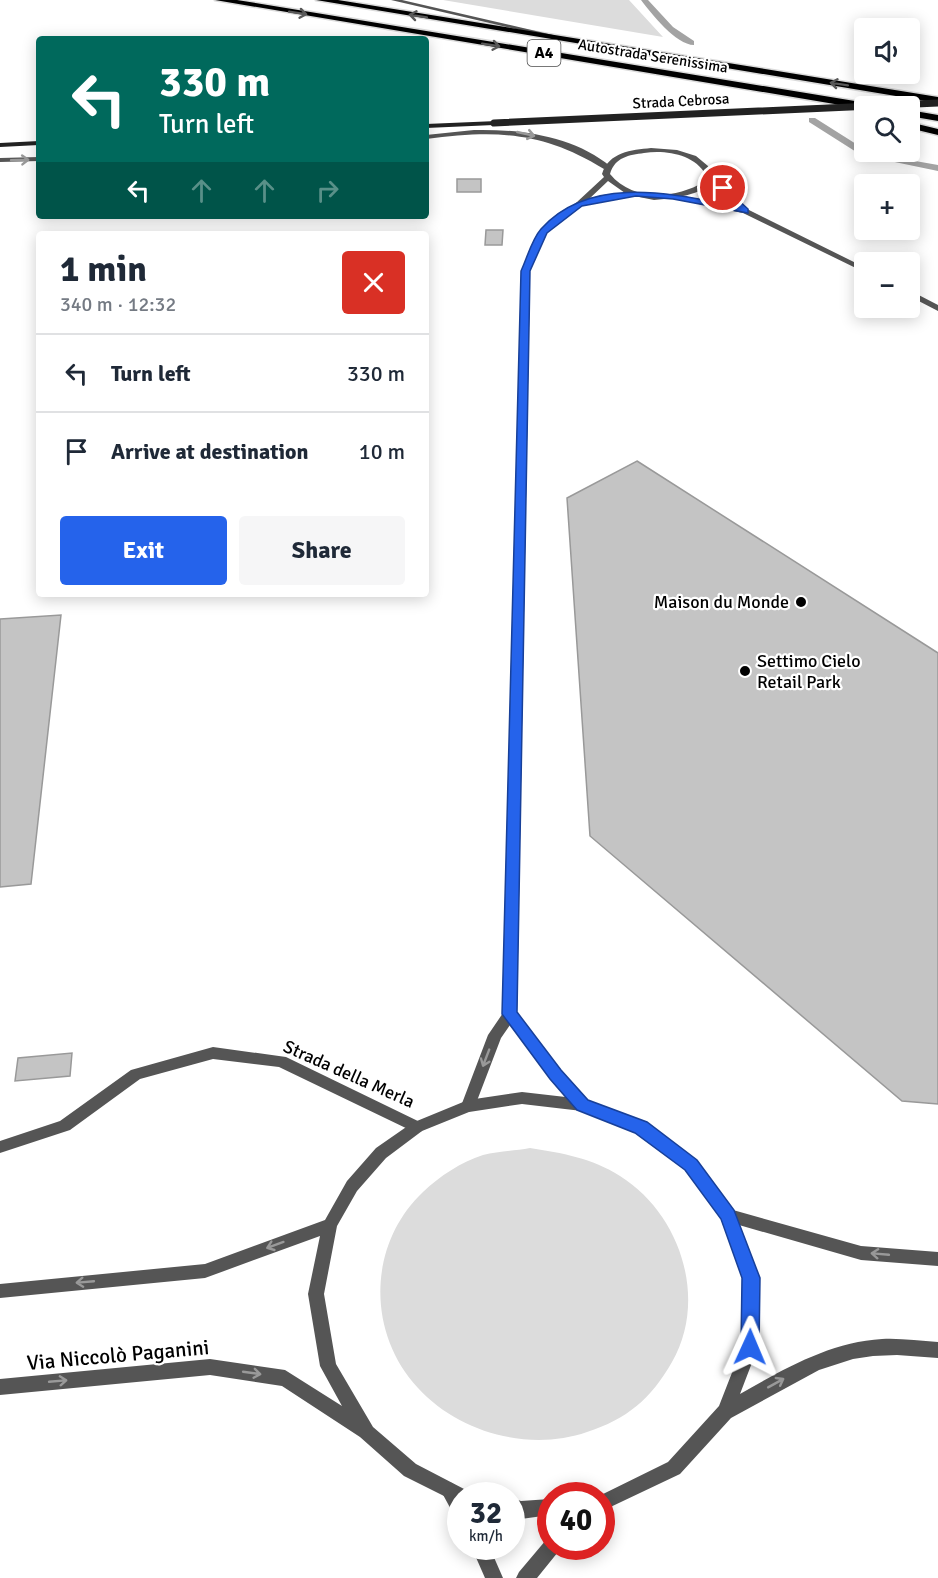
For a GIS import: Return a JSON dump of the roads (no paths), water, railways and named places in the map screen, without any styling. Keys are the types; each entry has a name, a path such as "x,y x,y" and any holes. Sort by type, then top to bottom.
{"highway":[{"name":"Autostrada Serenissima","path":"220,0 854,104"},
{"name":"Autostrada Serenissima","path":"321,0 938,101"},
{"path":"783,93 854,111"},
{"path":"920,115 938,118"},
{"path":"920,128 938,132"}],"main road":[{"name":"Strada Cebrosa","path":"429,126 938,101"},
{"path":"0,145 36,143"}],"street":[{"path":"394,0 584,43"},
{"path":"429,137 489,130 519,132 572,146 607,167"},
{"path":"607,167 621,156 635,152 669,151 698,160 707,168 710,176 745,211"},
{"path":"0,160 36,159"},
{"path":"607,167 608,177 617,186 636,194"},
{"path":"673,196 698,190 707,183 710,176"},
{"path":"468,1106 495,1035 510,1014 526,271 544,231 580,204 608,177"},
{"path":"580,204 636,194 673,196 745,211 854,265"},
{"path":"920,299 938,308"},
{"path":"510,1014 555,1074 583,1105"},
{"name":"Strada della Merla","path":"0,1147 65,1126 136,1074 213,1053 281,1061 417,1127"},
{"path":"447,1490 410,1470 367,1433 328,1366 316,1294 330,1225 352,1186 381,1153 417,1127 468,1106 522,1098 583,1105 641,1128 691,1165 728,1215 751,1278 750,1347 725,1412"},
{"path":"728,1215 861,1252 938,1259"},
{"path":"0,1291 205,1271 330,1225"},
{"path":"615,1497 674,1468 725,1412 798,1371 835,1355 875,1347 938,1350"},
{"name":"Via Niccolò Paganini","path":"0,1387 210,1367 285,1378 367,1433"},
{"path":"486,1560 494,1578"},
{"path":"525,1578 540,1560"}],"waterway":[{"path":"644,0 670,29 691,43"},
{"path":"812,120 864,153 938,168"}],"place":[{"name":"Maison du Monde","path":"801,602"},
{"name":"Settimo Cielo Retail Park","path":"745,671"}]}
